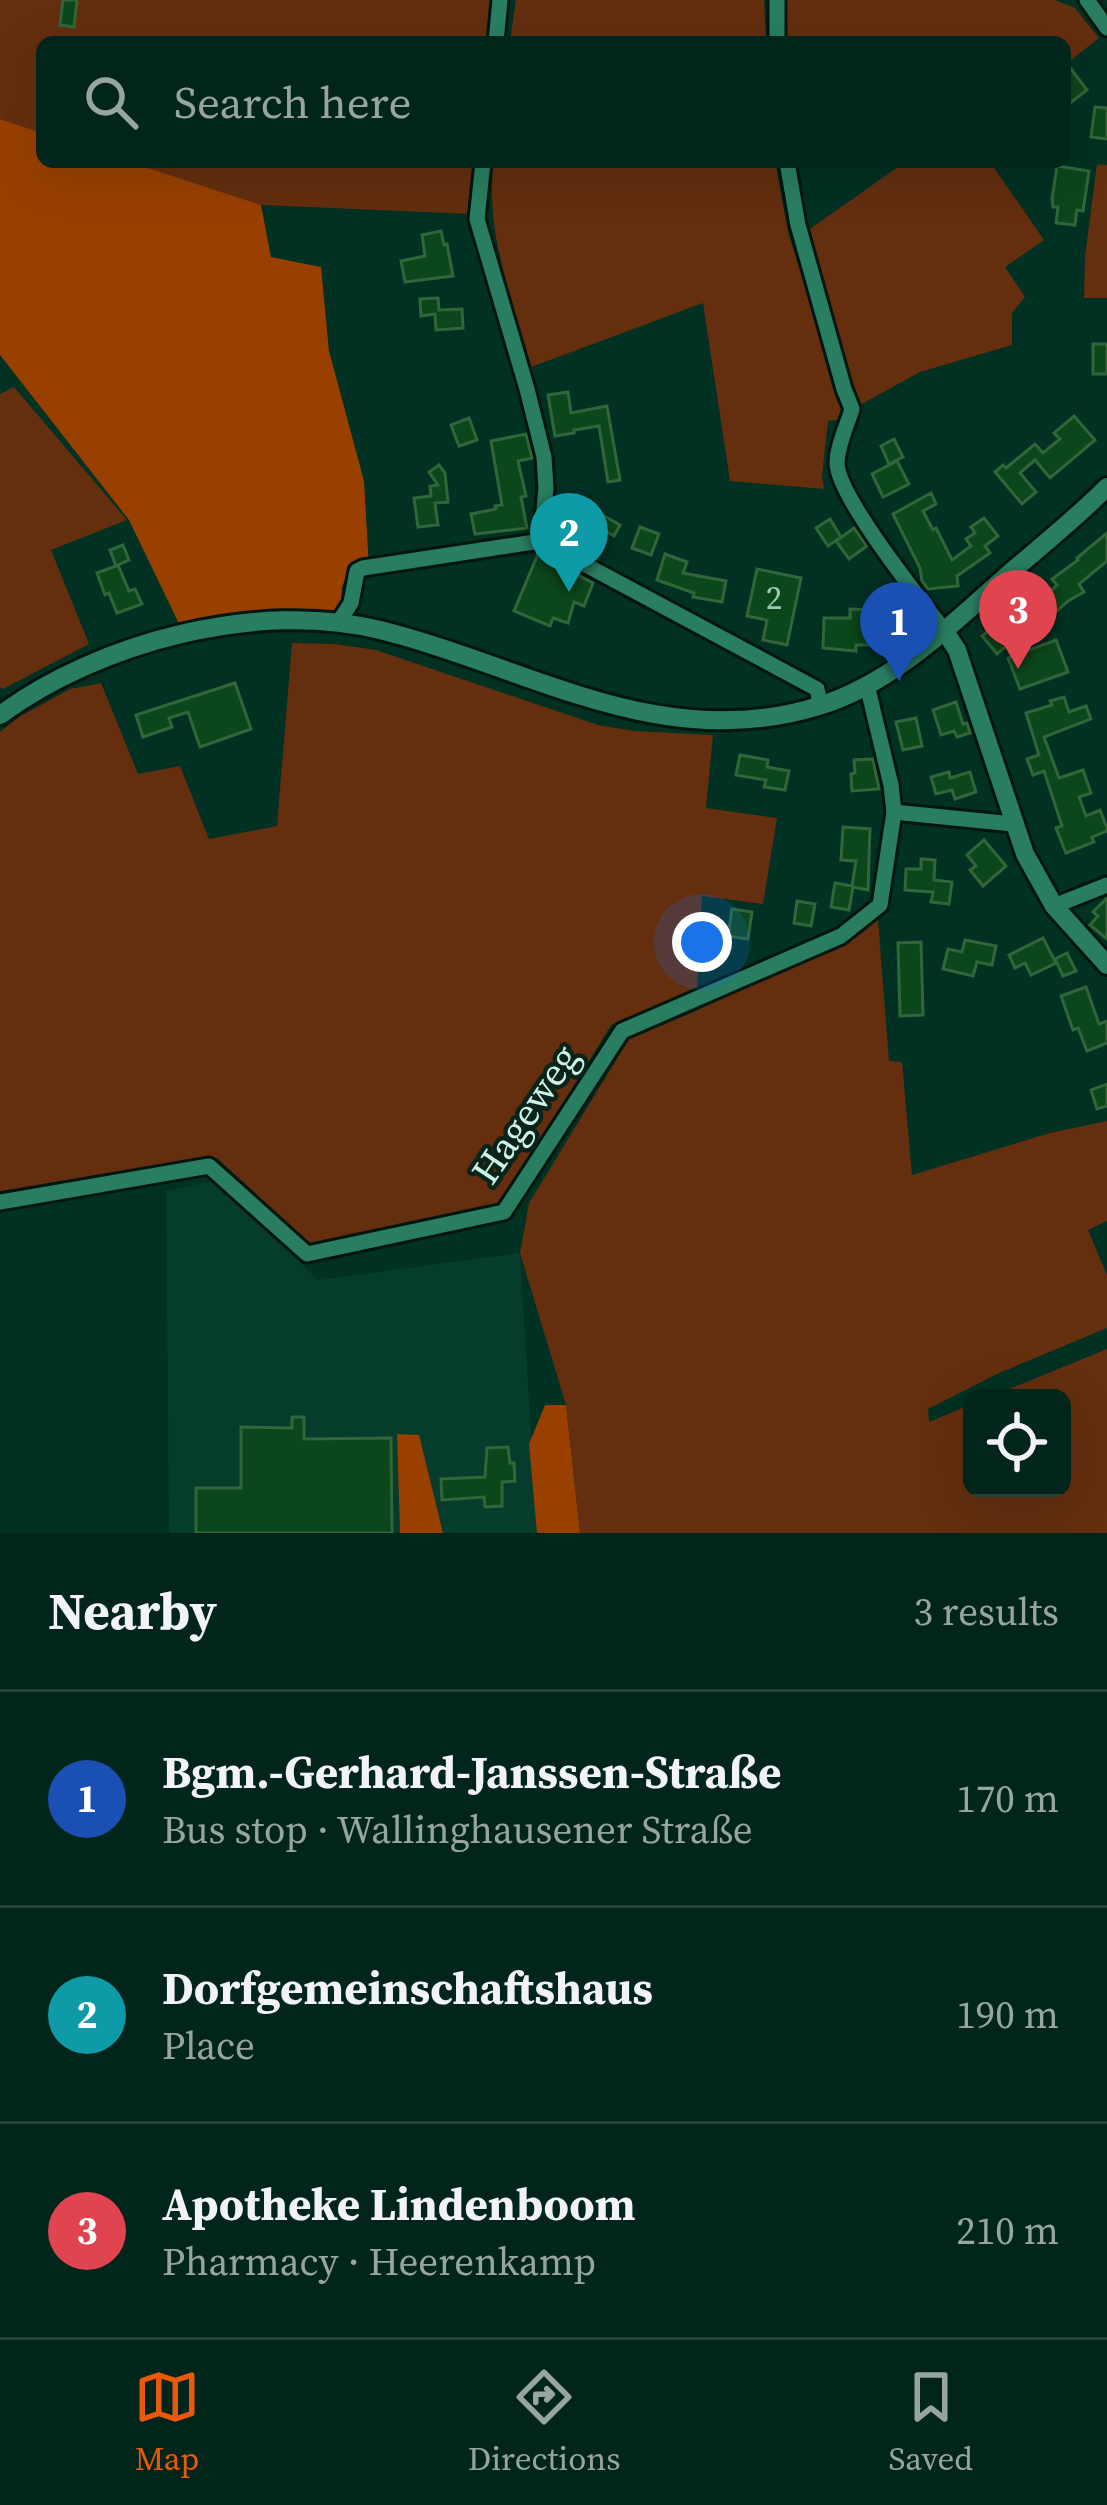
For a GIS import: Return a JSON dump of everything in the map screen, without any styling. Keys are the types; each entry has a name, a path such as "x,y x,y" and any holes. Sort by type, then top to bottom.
{"street":[{"path":"497,36 500,0"},
{"path":"777,0 778,36"},
{"path":"1087,0 1107,28"},
{"path":"482,168 477,219 544,457 541,541"},
{"path":"788,168 798,225 852,409 837,457 842,484 957,650 1025,854 1054,906 1107,965"},
{"path":"0,715 80,669 184,633 237,623 338,623 379,630 604,704 666,718 733,721 775,717 821,706 895,669 1107,487"},
{"path":"338,623 351,603 357,571 363,568 541,541 817,689 821,706"},
{"name":"Hageweg","path":"0,1202 209,1166 308,1254 504,1212 622,1031 841,936 880,905 894,812 867,685"},
{"path":"894,812 1013,824"},
{"path":"1054,906 1107,885"}],"shaded area":[{"path":"0,0 493,0 490,36 36,36 36,131 0,119"},
{"path":"516,0 764,0 766,36 511,36"},
{"path":"786,0 1055,0 1075,8 1099,38 1071,60 1071,36 785,36"},
{"path":"0,119 36,131 36,168 148,168 261,205 271,257 321,267 329,351 364,481 369,569 347,575 341,606 330,626 184,634 129,520 0,355"},
{"path":"1097,164 1107,165 1107,298 1084,298 1085,256"},
{"path":"148,168 476,168 471,214 261,205"},
{"path":"494,168 776,168 788,232 844,410 845,419 828,421 824,489 730,481 703,303 531,367 497,240"},
{"path":"896,168 994,168 1044,240 1005,267 1025,297 1012,313 1012,345 920,372 858,406 807,231"},
{"path":"14,387 127,520 51,550 89,644 3,689 0,394"},
{"path":"292,643 376,650 598,725 713,735 706,808 777,818 763,904 702,896 697,989 611,1025 503,1203 312,1245 217,1158 0,1193 0,732 70,689 101,683 138,774 180,766 209,839 277,826"},
{"path":"878,920 889,1061 902,1062 912,1175 1050,1133 1107,1121 1107,1221 1088,1230 1107,1275 1107,1328 963,1389 928,1409 929,1422 963,1408 963,1497 1071,1497 1071,1389 1009,1389 1107,1349 1107,1533 580,1533 566,1405 520,1253 529,1203 629,1039 696,1011"},
{"path":"216,1180 318,1280 520,1253 537,1533 443,1533 436,1508 397,1435 400,1533 169,1533 166,1191"},
{"path":"545,1405 566,1405 580,1533 537,1533 529,1444"},
{"path":"397,1434 419,1435 443,1533 400,1533"}],"building":[{"path":"63,0 77,0 74,27 60,25"},
{"path":"1071,69 1087,90 1071,102"},
{"path":"1095,107 1107,108 1107,139 1091,137"},
{"path":"1057,168 1089,171 1083,211 1077,210 1075,225 1056,223 1058,207 1053,207"},
{"path":"441,231 453,276 405,282 401,261 425,256 422,235"},
{"path":"438,298 439,310 462,309 463,328 436,330 435,314 421,316 420,299"},
{"path":"1093,344 1107,344 1107,374 1093,374"},
{"path":"568,392 571,413 607,406 620,480 608,482 599,426 555,436 548,395"},
{"path":"1074,416 1095,440 1050,478 1035,460 1020,473 1036,492 1022,504 995,472 1035,444 1043,453 1060,439 1054,433"},
{"path":"469,418 477,440 459,446 451,425"},
{"path":"526,434 532,458 518,461 527,528 475,534 471,514 502,505 491,441"},
{"path":"894,439 903,457 889,464 881,446"},
{"path":"897,461 909,484 883,497 872,474"},
{"path":"439,465 445,473 448,502 435,503 438,525 418,527 414,498 431,496 430,486 438,485 429,472"},
{"path":"931,493 936,504 923,511 952,560 971,546 966,539 975,533 971,527 984,518 998,536 985,546 990,553 957,576 958,586 928,589 893,514"},
{"path":"580,502 620,525 614,536 607,532 603,540 569,523"},
{"path":"830,519 841,537 828,546 816,528"},
{"path":"640,527 659,534 651,555 632,548"},
{"path":"854,528 867,546 849,559 836,541"},
{"path":"1107,533 1107,561 1079,584 1084,592 1039,627 1035,622 997,654 982,636 1032,589 1041,600 1057,585 1052,579"},
{"path":"123,545 129,560 118,565 129,591 135,589 142,604 117,613 97,573 116,566 110,550"},
{"path":"538,554 593,583 584,606 574,602 568,623 553,618 550,626 514,611"},
{"path":"665,554 687,562 683,573 726,581 722,602 693,597 694,593 657,580"},
{"path":"757,569 801,578 787,645 763,640 767,620 747,616"},
{"path":"896,590 907,606 894,616 882,600"},
{"path":"850,609 869,610 869,622 876,622 876,645 856,645 856,651 823,648 824,618 850,618"},
{"path":"1056,640 1068,672 1020,689 1008,658"},
{"path":"235,683 251,729 200,747 188,712 169,718 172,727 143,737 136,715"},
{"path":"1064,697 1069,712 1086,706 1091,719 1044,737 1059,778 1083,770 1091,793 1079,797 1086,816 1100,810 1107,828 1092,837 1094,842 1066,853 1044,771 1033,775 1027,759 1039,755 1026,713"},
{"path":"956,702 970,733 941,735 933,710"},
{"path":"916,718 922,746 903,750 896,722"},
{"path":"740,755 768,760 767,767 789,771 785,790 764,787 766,780 736,775"},
{"path":"873,759 879,789 852,791 854,760"},
{"path":"949,772 950,778 970,772 976,792 955,799 952,790 936,794 931,777"},
{"path":"843,827 870,829 868,890 853,887 849,910 831,907 835,883 852,886 856,861 841,860"},
{"path":"984,840 1006,866 983,886 970,870 976,866 967,855"},
{"path":"921,859 935,860 934,880 952,882 949,904 931,902 933,892 905,890 906,869 921,869"},
{"path":"1107,898 1107,939 1090,925 1098,916 1093,912"},
{"path":"797,901 815,904 811,926 794,923"},
{"path":"732,909 752,912 748,939 728,936"},
{"path":"1043,938 1056,963 1031,975 1025,963 1015,968 1009,955"},
{"path":"965,940 996,946 992,965 977,962 973,976 943,969 948,949 962,952"},
{"path":"921,942 923,1015 900,1016 898,943"},
{"path":"1067,953 1076,971 1063,976 1055,959"},
{"path":"1086,987 1099,1024 1107,1021 1107,1043 1087,1051 1078,1028 1073,1030 1061,996"},
{"path":"1107,1084 1107,1106 1097,1109 1091,1090"},
{"path":"292,1417 304,1417 304,1439 391,1438 392,1533 196,1533 196,1488 241,1488 241,1427 292,1428"},
{"path":"508,1447 515,1481 502,1482 502,1506 485,1507 484,1497 442,1500 441,1479 485,1477 487,1448"}],"place":[{"name":"Dorfgemeinschaftshaus","path":"569,592"},
{"name":"Apotheke Lindenboom","path":"1018,669"},
{"name":"Bgm.-Gerhard-Janssen-Straße","path":"899,681"}]}
